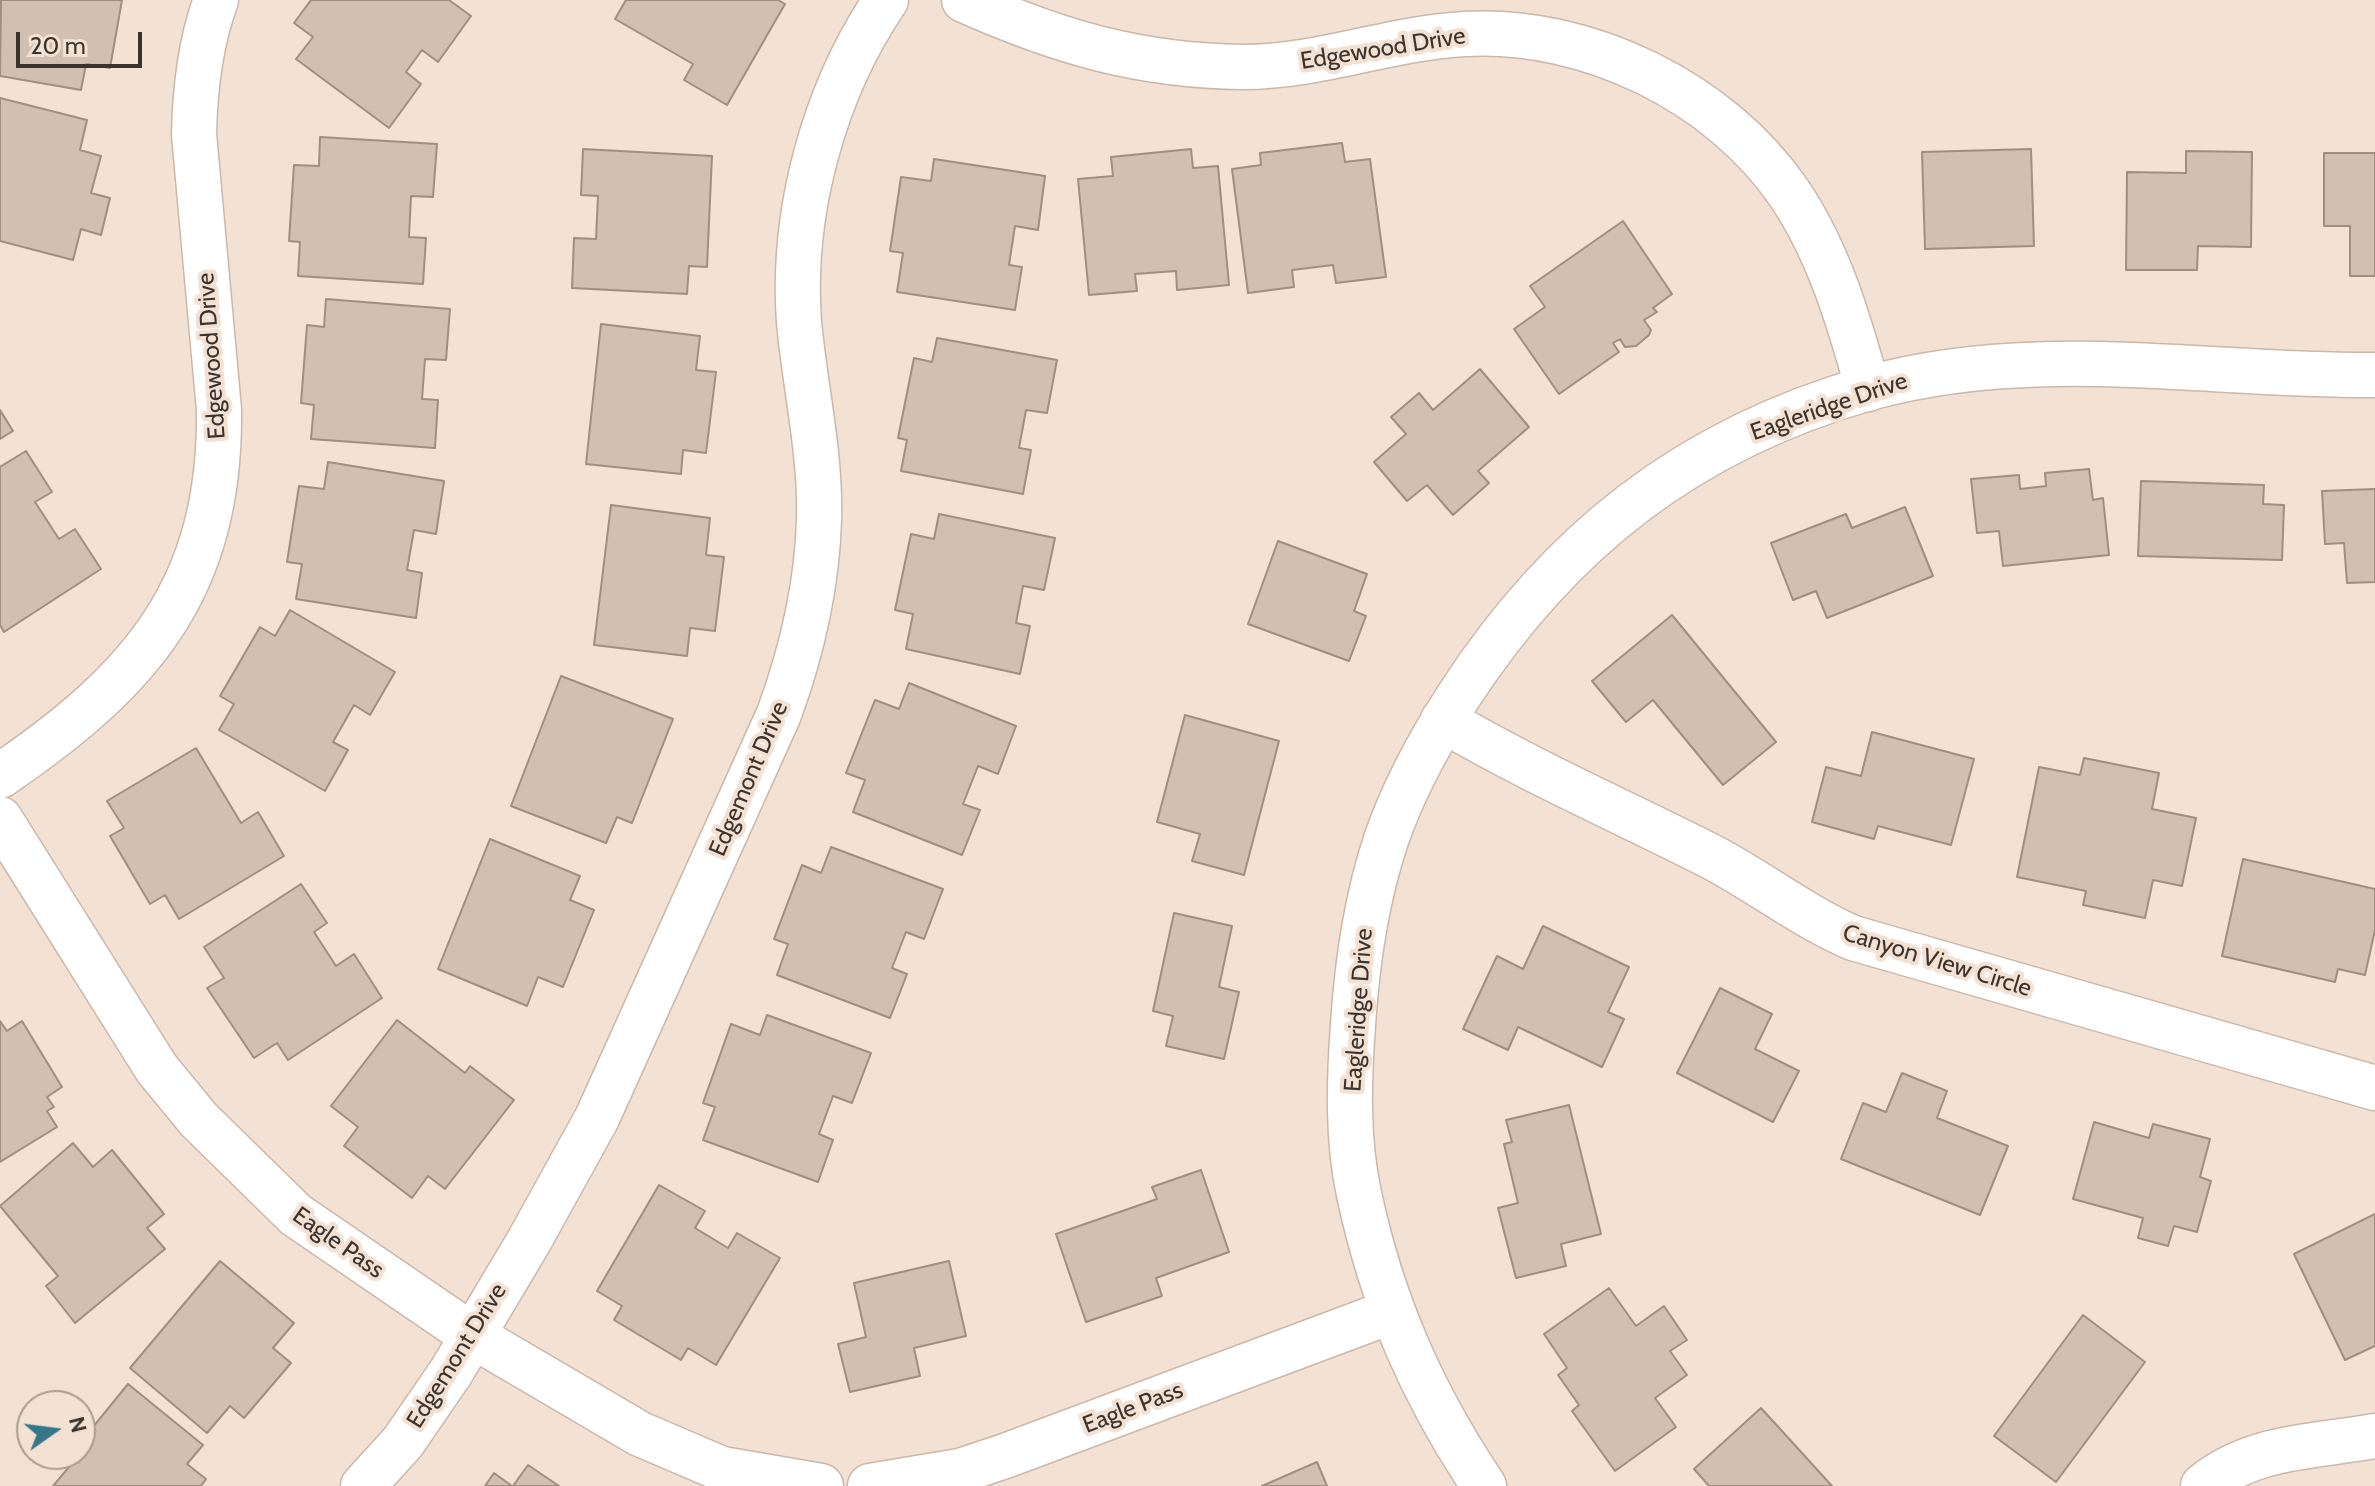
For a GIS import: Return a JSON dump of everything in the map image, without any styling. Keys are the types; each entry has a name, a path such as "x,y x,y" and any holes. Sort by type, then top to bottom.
{"street":[{"name":"Edgewood Drive","path":"0,776 83,716 129,670 155,640 182,594 201,545 219,450 194,134 195,93 202,49 216,0"},
{"name":"Edgemont Drive","path":"363,1486 403,1442 473,1336 597,1118 748,784 794,673 808,621 819,519 818,472 799,317 806,203 818,149 846,67 886,0"},
{"name":"Edgewood Drive","path":"964,0 1037,32 1074,43 1145,59 1198,66 1297,63 1468,17 1515,36 1596,52 1641,70 1720,121 1789,193 1816,240 1838,291 1868,389"},
{"name":"Eagleridge Drive","path":"1484,1486 1450,1436 1390,1312 1358,1190 1349,1074 1364,922 1387,839 1443,720 1485,656 1555,569 1635,501 1698,458 1770,423 1868,389 1991,364 2052,361 2290,375 2375,375"},
{"name":"Canyon View Circle","path":"1443,720 1552,781 1742,873 1792,908 1853,938 2375,1088"},
{"name":"Eagle Pass","path":"0,819 157,1069 199,1120 296,1215 473,1336 679,1453 722,1469 821,1486"},
{"name":"Eagle Pass","path":"870,1486 960,1471 1005,1456 1390,1312"},
{"path":"2203,1486 2250,1459 2279,1449 2375,1436"}],"building":[{"path":"1,0 122,0 110,68 86,64 81,90 0,76"},
{"path":"311,0 449,0 471,16 438,62 422,50 406,72 421,84 389,128 296,59 313,37 294,23"},
{"path":"626,0 778,0 785,4 727,105 684,80 693,64 615,19"},
{"path":"0,98 87,120 80,150 101,156 91,193 110,198 101,235 81,229 73,260 0,241"},
{"path":"320,137 437,144 433,197 411,196 409,237 426,238 423,284 298,276 300,242 289,241 294,165 319,166"},
{"path":"1342,143 1345,162 1370,159 1386,277 1336,283 1333,265 1292,270 1294,287 1248,293 1232,169 1261,165 1260,153"},
{"path":"583,149 712,156 707,267 689,266 687,294 572,288 574,238 596,239 598,196 581,195"},
{"path":"1191,149 1193,168 1218,166 1229,285 1177,290 1176,271 1135,274 1137,291 1089,295 1078,179 1113,176 1111,157"},
{"path":"2031,149 2034,246 1925,249 1922,152"},
{"path":"2186,151 2252,152 2251,247 2198,246 2197,270 2126,270 2127,172 2186,173"},
{"path":"2324,153 2375,153 2375,276 2350,276 2350,226 2324,226"},
{"path":"934,159 1045,176 1038,230 1015,226 1009,265 1022,267 1015,310 897,292 903,253 890,251 901,177 931,181"},
{"path":"1623,221 1672,294 1653,308 1657,312 1644,320 1651,330 1649,335 1636,346 1625,347 1620,339 1613,343 1619,352 1559,394 1514,329 1545,307 1530,286"},
{"path":"326,299 450,309 446,360 425,359 422,399 438,400 435,448 311,439 314,405 301,403 307,325 324,327"},
{"path":"601,324 700,336 696,370 716,372 706,453 683,450 681,474 586,464"},
{"path":"937,338 1057,360 1047,413 1026,410 1019,448 1031,450 1023,494 901,471 907,440 898,438 914,358 932,362"},
{"path":"1480,369 1529,427 1478,471 1489,483 1453,515 1427,485 1407,501 1374,462 1406,434 1391,417 1419,393 1433,410"},
{"path":"0,410 13,431 0,439"},
{"path":"26,451 52,492 35,502 59,539 75,529 101,569 4,632 0,625 0,467"},
{"path":"328,462 444,481 436,534 414,530 407,570 422,573 416,618 296,599 302,564 287,562 299,486 324,489"},
{"path":"2089,469 2093,500 2103,498 2109,555 2003,566 1999,531 1977,533 1971,479 2019,475 2020,489 2046,486 2045,473"},
{"path":"2141,481 2264,485 2263,504 2284,505 2282,560 2138,556"},
{"path":"2375,489 2375,582 2347,583 2344,543 2325,544 2322,491"},
{"path":"611,505 710,518 706,555 724,557 715,631 690,628 687,656 594,645"},
{"path":"1905,507 1933,576 1827,618 1816,591 1793,600 1771,543 1846,514 1852,528"},
{"path":"939,514 1055,538 1044,590 1023,586 1016,623 1030,626 1020,674 906,649 913,614 895,610 911,534 934,539"},
{"path":"1278,541 1367,574 1354,611 1366,616 1349,661 1248,624"},
{"path":"290,610 395,672 370,715 354,705 333,742 348,750 325,791 219,730 234,704 220,696 260,627 275,636"},
{"path":"1672,615 1776,742 1723,785 1653,700 1626,722 1592,681"},
{"path":"561,676 673,719 632,823 617,817 606,843 511,806"},
{"path":"909,683 1016,726 998,774 978,766 963,804 980,810 962,855 853,812 865,780 846,773 875,700 899,709"},
{"path":"1185,715 1279,741 1244,875 1192,861 1200,834 1157,822"},
{"path":"1872,732 1974,759 1951,845 1878,826 1874,839 1812,822 1826,767 1861,776"},
{"path":"196,748 241,823 258,812 284,856 179,919 165,895 150,904 110,836 124,828 107,801"},
{"path":"2084,758 2159,773 2152,809 2196,818 2182,886 2153,880 2145,918 2083,905 2086,891 2017,877 2039,767 2080,775"},
{"path":"490,839 580,876 570,900 594,910 563,987 538,977 527,1006 438,969"},
{"path":"831,847 943,889 924,939 906,932 892,968 907,974 890,1018 777,975 788,944 774,939 802,865 821,873"},
{"path":"2243,859 2375,889 2375,930 2365,975 2338,969 2335,982 2222,956"},
{"path":"301,884 327,923 314,932 336,966 354,954 382,998 288,1060 277,1043 254,1058 207,988 224,978 204,947"},
{"path":"1174,913 1232,926 1219,987 1239,992 1224,1059 1166,1046 1173,1016 1153,1011"},
{"path":"1543,926 1629,967 1608,1012 1624,1019 1602,1067 1518,1027 1508,1050 1463,1029 1497,956 1523,969"},
{"path":"1720,988 1772,1014 1755,1049 1799,1071 1773,1122 1677,1073"},
{"path":"767,1015 871,1053 852,1103 833,1096 819,1134 833,1140 818,1182 703,1140 715,1107 703,1103 731,1024 760,1035"},
{"path":"397,1020 465,1073 470,1066 514,1100 445,1189 428,1176 412,1198 344,1146 358,1127 331,1106"},
{"path":"0,1021 7,1031 22,1021 62,1087 47,1097 54,1107 47,1111 57,1127 0,1162"},
{"path":"1902,1073 1947,1091 1937,1118 2008,1146 1980,1215 1841,1159 1863,1103 1886,1112"},
{"path":"1569,1105 1601,1234 1561,1244 1566,1266 1516,1278 1498,1208 1518,1203 1504,1144 1512,1142 1506,1120"},
{"path":"2094,1122 2149,1138 2153,1124 2210,1139 2200,1177 2211,1181 2197,1232 2174,1226 2168,1246 2138,1238 2143,1218 2073,1199"},
{"path":"73,1143 93,1167 112,1150 164,1214 147,1228 165,1249 75,1323 46,1286 58,1276 0,1206"},
{"path":"1201,1170 1229,1252 1156,1278 1162,1296 1086,1322 1056,1234 1157,1199 1152,1187"},
{"path":"659,1185 705,1211 695,1228 728,1248 737,1233 780,1258 716,1365 688,1348 681,1360 614,1320 622,1306 597,1291"},
{"path":"2375,1214 2375,1346 2345,1360 2294,1254"},
{"path":"220,1261 294,1323 273,1348 291,1363 244,1418 230,1406 207,1433 130,1368"},
{"path":"949,1261 966,1336 914,1348 920,1376 850,1392 838,1344 866,1337 854,1283"},
{"path":"1609,1288 1636,1326 1664,1306 1687,1340 1670,1351 1687,1375 1655,1398 1676,1427 1615,1471 1572,1411 1579,1405 1558,1375 1567,1368 1544,1334"},
{"path":"2083,1315 2145,1362 2056,1482 1994,1436"},
{"path":"128,1384 203,1445 187,1464 206,1479 201,1486 53,1486 66,1470 96,1470 96,1423"},
{"path":"1761,1408 1832,1486 1709,1486 1694,1469"},
{"path":"1317,1462 1327,1486 1262,1486"},
{"path":"528,1465 559,1486 513,1486"},
{"path":"494,1473 512,1486 485,1486"}]}
